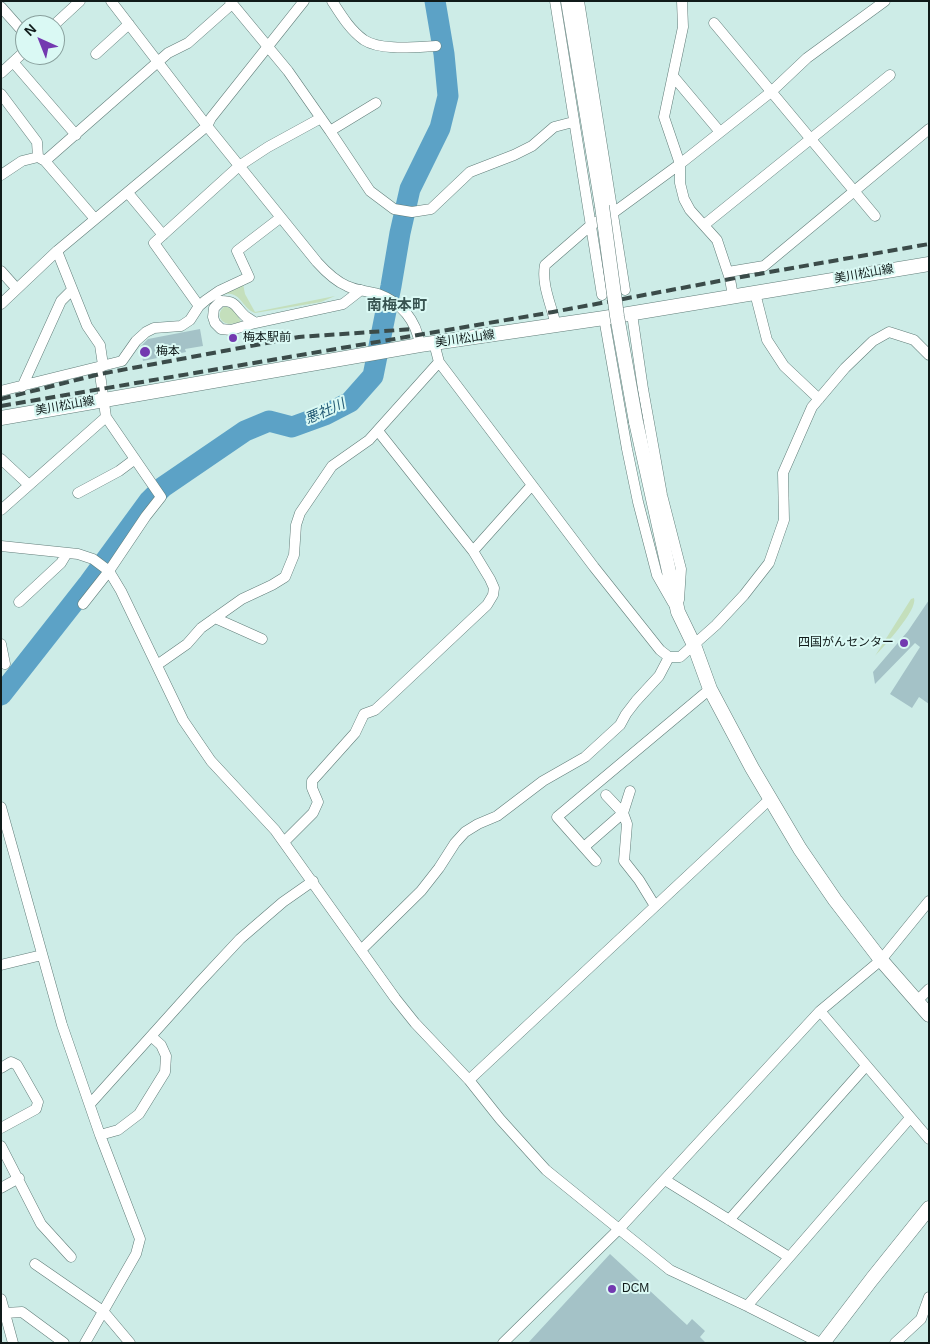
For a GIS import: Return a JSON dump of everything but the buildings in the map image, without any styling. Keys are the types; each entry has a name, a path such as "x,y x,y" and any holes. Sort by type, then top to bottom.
{"street":[{"path":"65,15 80,1"},
{"path":"112,1 157,63 280,218 331,276 349,287 377,294 398,305 413,321 420,345"},
{"path":"1,304 57,251 207,126 211,118 304,1"},
{"path":"332,1 349,26 364,40 377,46 436,46"},
{"path":"556,1 573,122 602,295"},
{"path":"568,1 625,290"},
{"path":"579,1 608,209 617,316 636,422 678,612"},
{"path":"682,1 683,27 664,117 680,164 680,183 684,199 690,210 717,240 728,272 733,296"},
{"path":"556,326 544,283 545,265 608,209 680,164 771,92 807,58 885,1"},
{"path":"1,175 22,161 42,159 76,135 168,53 188,43 231,3 288,71 370,191 394,209 412,212 431,209 470,172 514,155 532,146 554,127 573,122"},
{"path":"1,7 15,23"},
{"path":"714,23 875,216"},
{"path":"96,54 129,24"},
{"path":"1,73 13,62 76,135"},
{"path":"704,225 890,75"},
{"path":"673,76 720,132"},
{"path":"1,94 37,142 42,159 95,219"},
{"path":"330,131 376,103"},
{"path":"199,306 154,243 239,166 268,147 321,118"},
{"path":"728,272 764,266 929,129"},
{"path":"128,193 163,235"},
{"path":"1,392 122,361 136,341 146,332 154,328 181,326 190,320 199,306 219,291 249,277 238,251 280,218"},
{"path":"57,251 87,326 100,345 106,417 161,497 82,604"},
{"path":"597,263 607,270 616,267 620,259"},
{"name":"美川松山線","path":"1,418 420,345 632,314 929,264"},
{"path":"1,271 17,289"},
{"path":"22,387 61,301 72,290"},
{"path":"256,322 343,304 362,290"},
{"path":"755,293 767,340 784,366 819,399"},
{"path":"632,314 662,495 681,569 678,612"},
{"path":"604,318 627,450 657,575 694,645 710,689 752,768 800,848 835,900 881,960 929,1015"},
{"path":"434,343 439,362 594,567 660,650 669,657 680,657 694,645 744,595 769,563 784,520 783,473 812,407 844,368 874,341 889,332 914,340 929,355"},
{"path":"157,665 187,644 201,628 242,599 272,586 285,577 294,555 296,525 300,513 332,466 369,440 439,362"},
{"path":"1,510 106,417"},
{"path":"284,842 313,813 318,802 312,788 312,781 355,733 364,714 375,710 387,699 487,605 493,595 494,588 490,579 473,551 378,430"},
{"path":"1,459 29,485"},
{"path":"78,493 119,471 135,459"},
{"path":"473,551 532,485"},
{"path":"1,546 67,553 93,559 108,569 121,591 183,720 212,761 275,830 410,1017 469,1080 500,1119 546,1170 670,1270 822,1343 929,1208"},
{"path":"19,602 61,563 67,553"},
{"path":"215,618 262,639"},
{"path":"1,644 5,664"},
{"path":"361,950 421,891 455,843 466,832 478,824 497,816 543,780 585,757 620,725 636,701 659,676 669,657"},
{"path":"596,861 557,817 710,689"},
{"path":"584,847 623,813 630,791"},
{"path":"606,795 623,813 627,824 624,861 639,880 655,906"},
{"path":"469,1080 770,799"},
{"path":"1,807 62,1025 100,1135 140,1239 136,1254 85,1343"},
{"path":"90,1104 240,939 284,902 313,881"},
{"path":"504,1343 619,1229 820,1011 881,960 929,901"},
{"path":"1,965 42,955"},
{"path":"917,1001 929,989"},
{"path":"820,1011 929,1140"},
{"path":"100,1135 118,1130 139,1114 165,1072 166,1056 160,1045 152,1037"},
{"path":"1,1068 11,1062 17,1065 38,1102 36,1109 1,1128"},
{"path":"729,1220 866,1066"},
{"path":"747,1306 910,1118"},
{"path":"1,1146 41,1224 71,1257"},
{"path":"1,1188 19,1178"},
{"path":"665,1180 788,1257"},
{"path":"35,1264 103,1311 130,1343"},
{"path":"895,1343 921,1319 929,1297"},
{"path":"1,1299 13,1343"},
{"path":"6,1314 22,1312 64,1343"}],"green space":[{"path":"243,284 245,294 255,312 335,296 321,302 255,313 232,294 219,295"},
{"path":"225,306 236,311 241,322 229,324 221,319 220,314"},
{"path":"914,598 914,604 906,619 875,656 911,599"}],"waterway":[{"name":"悪社川","path":"1,695 89,583 149,501 163,487 245,431 269,421 292,427 325,415 350,402 373,376 410,189 440,128 448,96 444,54 435,1"}],"railway":[{"path":"1,406 553,312 929,244"},
{"path":"1,399 100,374 299,337 414,329"}],"place":[{"name":"梅本駅前","path":"233,338"},
{"name":"梅本","path":"145,352"},
{"name":"四国がんセンター","path":"904,643"},
{"name":"DCM","path":"612,1289"}],"district":[{"name":"南梅本町","path":"397,306"}]}
